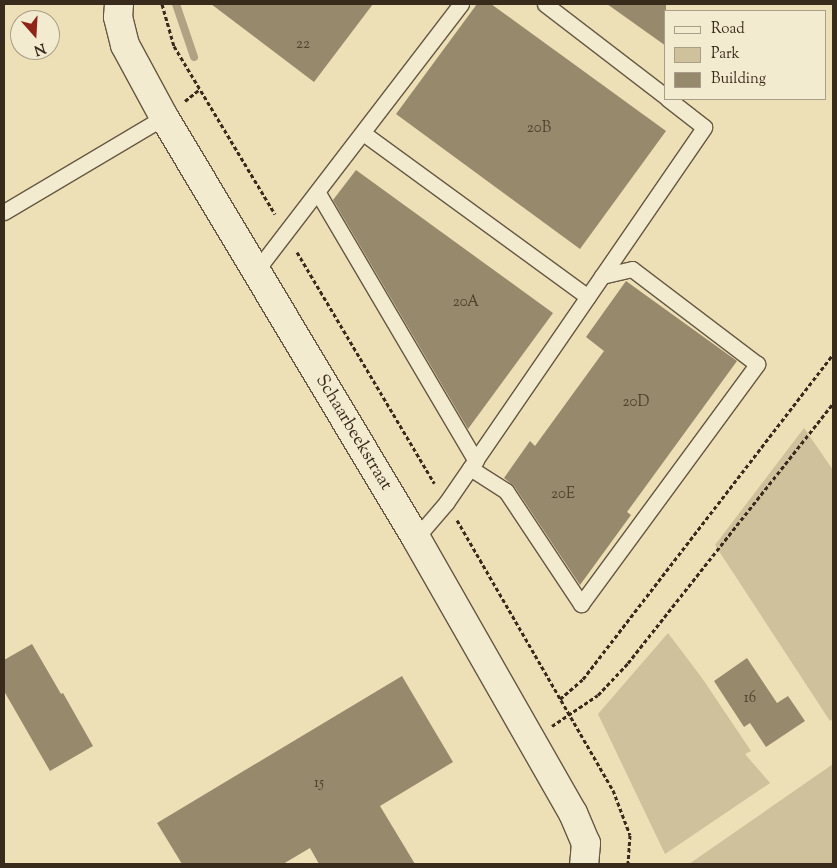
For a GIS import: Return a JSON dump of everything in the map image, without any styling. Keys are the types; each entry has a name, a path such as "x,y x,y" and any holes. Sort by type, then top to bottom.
{"street":[{"name":"Schaarbeekstraat","path":"119,4 118,17 125,46 164,117 416,538 573,813 586,843 584,864"}],"lane":[{"path":"256,271 287,234 461,4"},
{"path":"546,4 664,96"},
{"path":"416,538 446,503 704,127 670,100"},
{"path":"4,212 164,117"},
{"path":"364,132 588,297"},
{"path":"318,193 473,464 506,491 581,604 757,364 632,269 602,276"}],"path":[{"path":"162,4 174,46 446,503 612,790 630,836 628,864"},
{"path":"560,698 583,678 833,354"},
{"path":"531,740 598,695 628,663 833,403"}],"green space":[{"path":"804,428 833,470 833,719 830,721 715,545"},
{"path":"668,633 702,678 751,751 745,754 770,783 665,854 598,714"},
{"path":"833,764 833,864 689,864"}],"building":[{"path":"211,4 373,4 314,82"},
{"path":"477,4 491,4 666,131 580,249 396,114"},
{"path":"607,4 666,4 666,10 664,10 664,45"},
{"path":"356,170 553,313 468,429 333,200"},
{"path":"626,281 737,361 627,512 631,515 580,585 514,486 504,478 530,441 535,446 604,351 586,337"},
{"path":"32,644 93,746 50,771 4,691 4,660"},
{"path":"747,658 777,703 788,696 805,721 766,747 750,723 744,727 714,681"},
{"path":"402,676 453,762 380,806 415,864 319,864 310,848 283,864 182,864 157,823"}],"waterway":[{"path":"176,4 194,57"}]}
